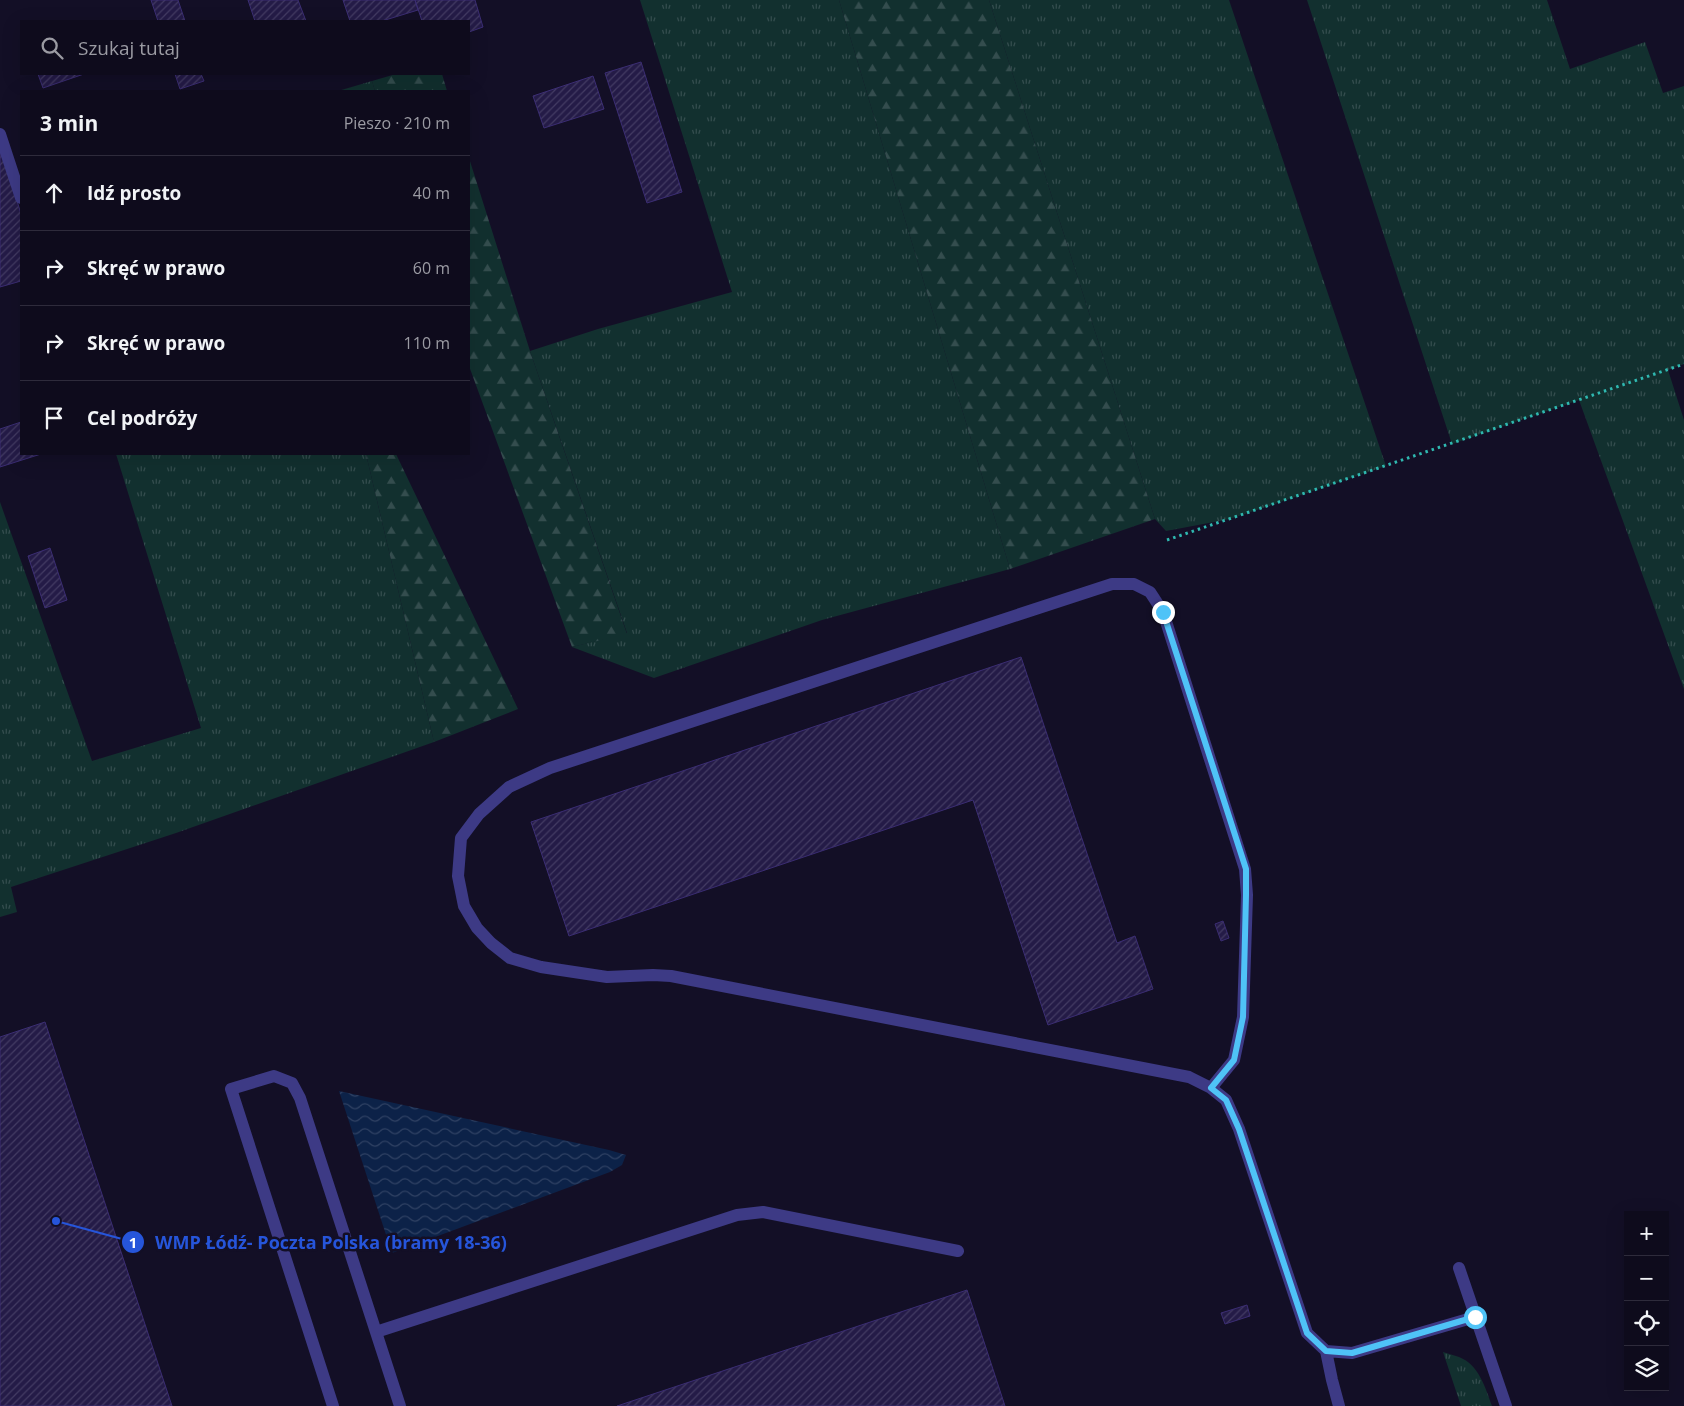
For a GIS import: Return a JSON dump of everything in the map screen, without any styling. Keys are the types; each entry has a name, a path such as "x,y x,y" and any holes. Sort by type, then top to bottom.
{"street":[{"path":"0,134 20,195"},
{"path":"1211,1088 1234,1060 1243,1017 1246,869 1163,612 1150,592 1134,584 1112,584 550,768 509,787 479,814 460,838 458,876 464,906 477,928 491,943 510,958 541,967 607,977 671,976 1189,1077 1211,1088 1226,1100 1239,1129 1307,1333 1326,1351 1339,1406"},
{"path":"333,1406 232,1089 274,1076 292,1083 300,1098 400,1406"},
{"path":"376,1332 738,1215 764,1212 958,1251"},
{"path":"1459,1268 1506,1406"},
{"path":"1326,1351 1352,1353 1475,1317"}],"path":[{"path":"1167,540 1684,364"}],"green space":[{"path":"640,0 839,0 1010,569 822,620 654,678 572,647 627,633 530,351 598,329 732,292"},
{"path":"839,0 989,0 1155,519 1010,569"},
{"path":"989,0 1229,0 1386,466 1230,519 1166,531 1155,519"},
{"path":"1307,0 1547,0 1570,69 1645,42 1663,93 1684,86 1684,364 1668,370 1684,420 1684,689 1579,400 1452,444"},
{"path":"393,75 442,75 447,90 375,90 372,81"},
{"path":"372,81 375,90 341,90"},
{"path":"470,161 530,351 627,634 572,647 470,369"},
{"path":"116,455 366,455 434,742 176,833 11,887 17,912 0,917 0,502 92,761 201,728"},
{"path":"366,455 396,455 518,709 434,742"},
{"path":"1443,1352 1459,1357 1472,1365 1487,1391 1492,1406 1461,1406"}],"water":[{"path":"339,1091 626,1155 622,1165 610,1172 392,1253"}],"building":[{"path":"151,0 178,0 185,20 158,20"},
{"path":"248,0 298,0 306,20 255,20"},
{"path":"343,0 415,0 418,10 385,20 350,20"},
{"path":"415,0 475,0 483,27 470,32 470,20 422,20"},
{"path":"641,62 682,192 647,203 605,73"},
{"path":"38,75 81,75 43,88"},
{"path":"175,75 201,75 204,81 180,89"},
{"path":"593,76 604,109 544,128 533,96"},
{"path":"0,145 20,211 20,281 0,287"},
{"path":"20,422 20,455 38,455 0,467 0,429"},
{"path":"50,548 67,600 45,608 28,556"},
{"path":"1021,657 1117,943 1135,936 1153,989 1048,1025 973,800 569,936 531,822"},
{"path":"1223,921 1229,938 1221,941 1215,924"},
{"path":"45,1022 172,1406 0,1406 0,1037"},
{"path":"967,1290 1005,1406 617,1406"},
{"path":"1247,1305 1250,1316 1225,1324 1221,1313"}],"place":[{"name":"WMP Łódź- Poczta Polska (bramy 18-36)","path":"56,1221"}],"route":[{"path":"1163,612 1246,869 1243,1017 1234,1060 1211,1088 1226,1100 1239,1129 1307,1333 1326,1351 1352,1353 1475,1317"}]}
